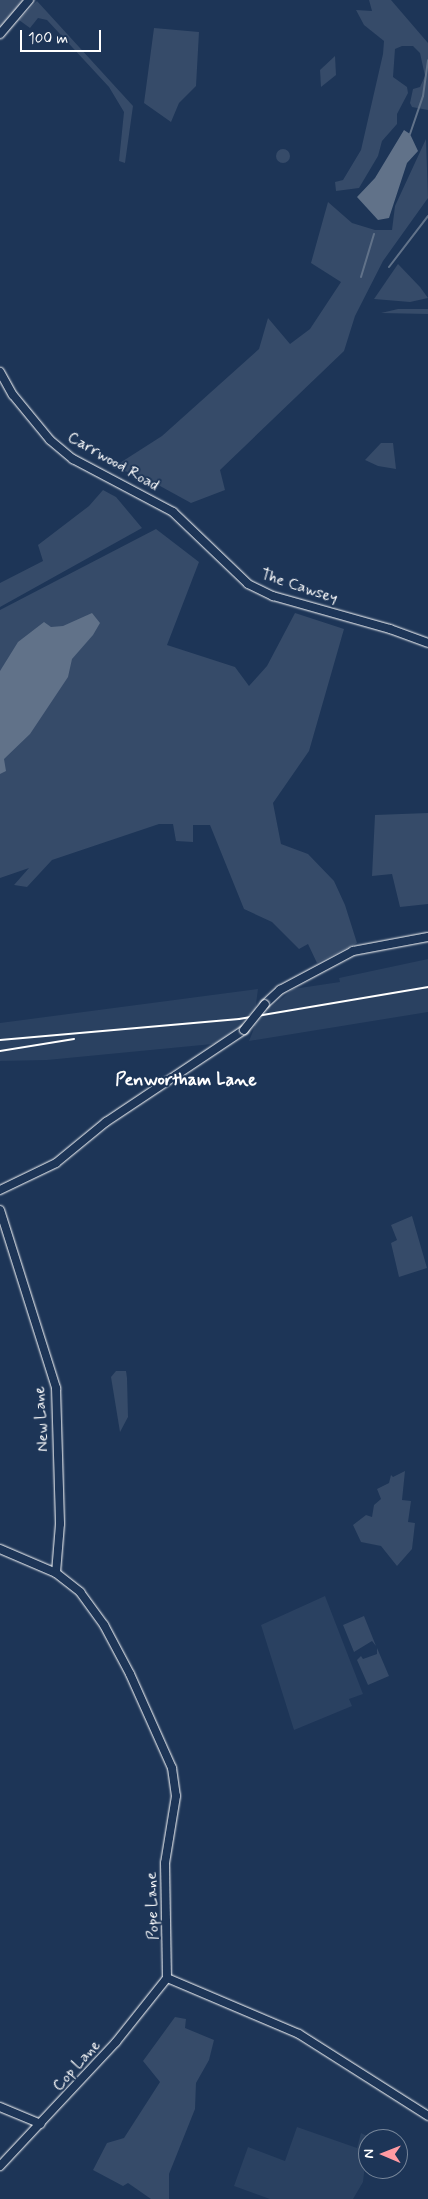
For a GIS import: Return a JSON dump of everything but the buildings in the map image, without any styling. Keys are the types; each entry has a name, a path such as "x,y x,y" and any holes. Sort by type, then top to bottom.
{"street":[{"path":"0,34 29,0"},
{"name":"Carrwood Road","path":"0,372 13,394 50,440 73,459 158,503"},
{"name":"The Cawsey","path":"158,503 180,518 248,584 273,596 390,629 428,643"},
{"path":"0,1190 56,1163 113,1117 244,1030 265,1004 280,990 353,951 428,937"},
{"name":"New Lane","path":"0,1210 56,1388 60,1524 56,1573"},
{"name":"Pope Lane","path":"0,1549 56,1573 80,1592 104,1626 138,1690 172,1768 176,1796 165,1862 167,1978"},
{"path":"167,1978 299,2034 428,2116"},
{"name":"Cop Lane","path":"0,2166 116,2042 167,1978"},
{"path":"0,2107 41,2124"}],"shaded area":[{"path":"0,0 23,0 0,29"},
{"path":"369,0 391,0 428,43 428,110 412,107 410,103 413,89 420,87 425,76 420,53 413,46 402,46 395,49 393,77 407,87 408,93 397,114 397,124 382,141 378,156 359,188 336,191 335,182 343,180 361,150 383,54 384,41 364,25 356,10 372,11"},
{"path":"37,1 133,106 125,163 119,161 124,112 109,87 47,20 38,18 30,28 19,20"},
{"path":"154,28 199,32 196,86 179,103 171,122 144,103"},
{"path":"335,56 336,75 321,87 320,70"},
{"path":"404,130 410,134 418,151 407,163 389,218 378,220 357,197 375,178"},
{"path":"426,139 428,198 383,261 355,316 344,351 220,470 225,490 191,503 140,475 112,468 162,436 259,349 268,318 290,344 310,329 341,282 311,263 328,202 352,223 375,230 392,230 395,206"},
{"path":"280,149 286,149 290,156 286,163 280,163 276,159 276,153"},
{"path":"398,264 428,298 410,302 374,299"},
{"path":"398,309 428,309 428,314 381,313"},
{"path":"381,443 393,443 396,469 378,466 365,460"},
{"path":"103,490 116,497 142,528 0,607 0,583 43,561 38,545 89,506"},
{"path":"156,529 199,562 167,645 235,667 249,686 267,666 295,613 344,629 309,751 273,803 281,844 308,854 334,881 345,905 357,943 317,963 308,944 299,949 272,922 244,909 210,825 193,825 193,842 176,841 173,824 159,824 52,860 27,887 14,885 29,868 0,878 0,610"},
{"path":"92,613 100,623 93,635 72,659 68,677 30,734 4,759 6,771 0,774 0,671 18,642 44,622 51,627 63,626"},
{"path":"428,813 428,904 400,907 392,874 372,876 375,815"},
{"path":"428,959 428,1012 249,1041 255,1026 244,1026 223,1043 47,1060 0,1061 0,1023 258,989 255,1012 268,1010 293,989 340,982 339,978"},
{"path":"412,1216 427,1268 399,1277 391,1243 397,1240 391,1225"},
{"path":"116,1371 126,1371 127,1378 128,1417 120,1432 111,1377"},
{"path":"405,1471 402,1500 411,1501 408,1522 415,1523 412,1549 397,1566 381,1546 361,1542 353,1525 366,1515 372,1517 374,1505 381,1499 377,1489 389,1483 391,1475 393,1477"},
{"path":"325,1596 363,1694 349,1699 352,1706 294,1730 261,1625"},
{"path":"364,1616 376,1646 372,1641 354,1652 343,1625"},
{"path":"377,1648 389,1676 368,1685 357,1660 361,1656 363,1659 377,1654"},
{"path":"175,2017 186,2019 185,2028 214,2040 209,2060 196,2083 195,2109 169,2174 169,2199 151,2199 128,2183 123,2186 93,2170 107,2143 124,2138 160,2082 143,2061"},
{"path":"297,2127 357,2148 358,2144 358,2179 363,2179 363,2182 353,2199 270,2199 234,2186 248,2147 285,2161"}],"waterway":[{"path":"410,134 423,96 428,60"},
{"path":"389,267 428,216"},
{"path":"361,277 374,234"}],"railway":[{"path":"0,1040 239,1019 428,987"},
{"path":"0,1051 74,1039"}],"district":[{"name":"Penwortham Lane","path":"186,1080"}]}
